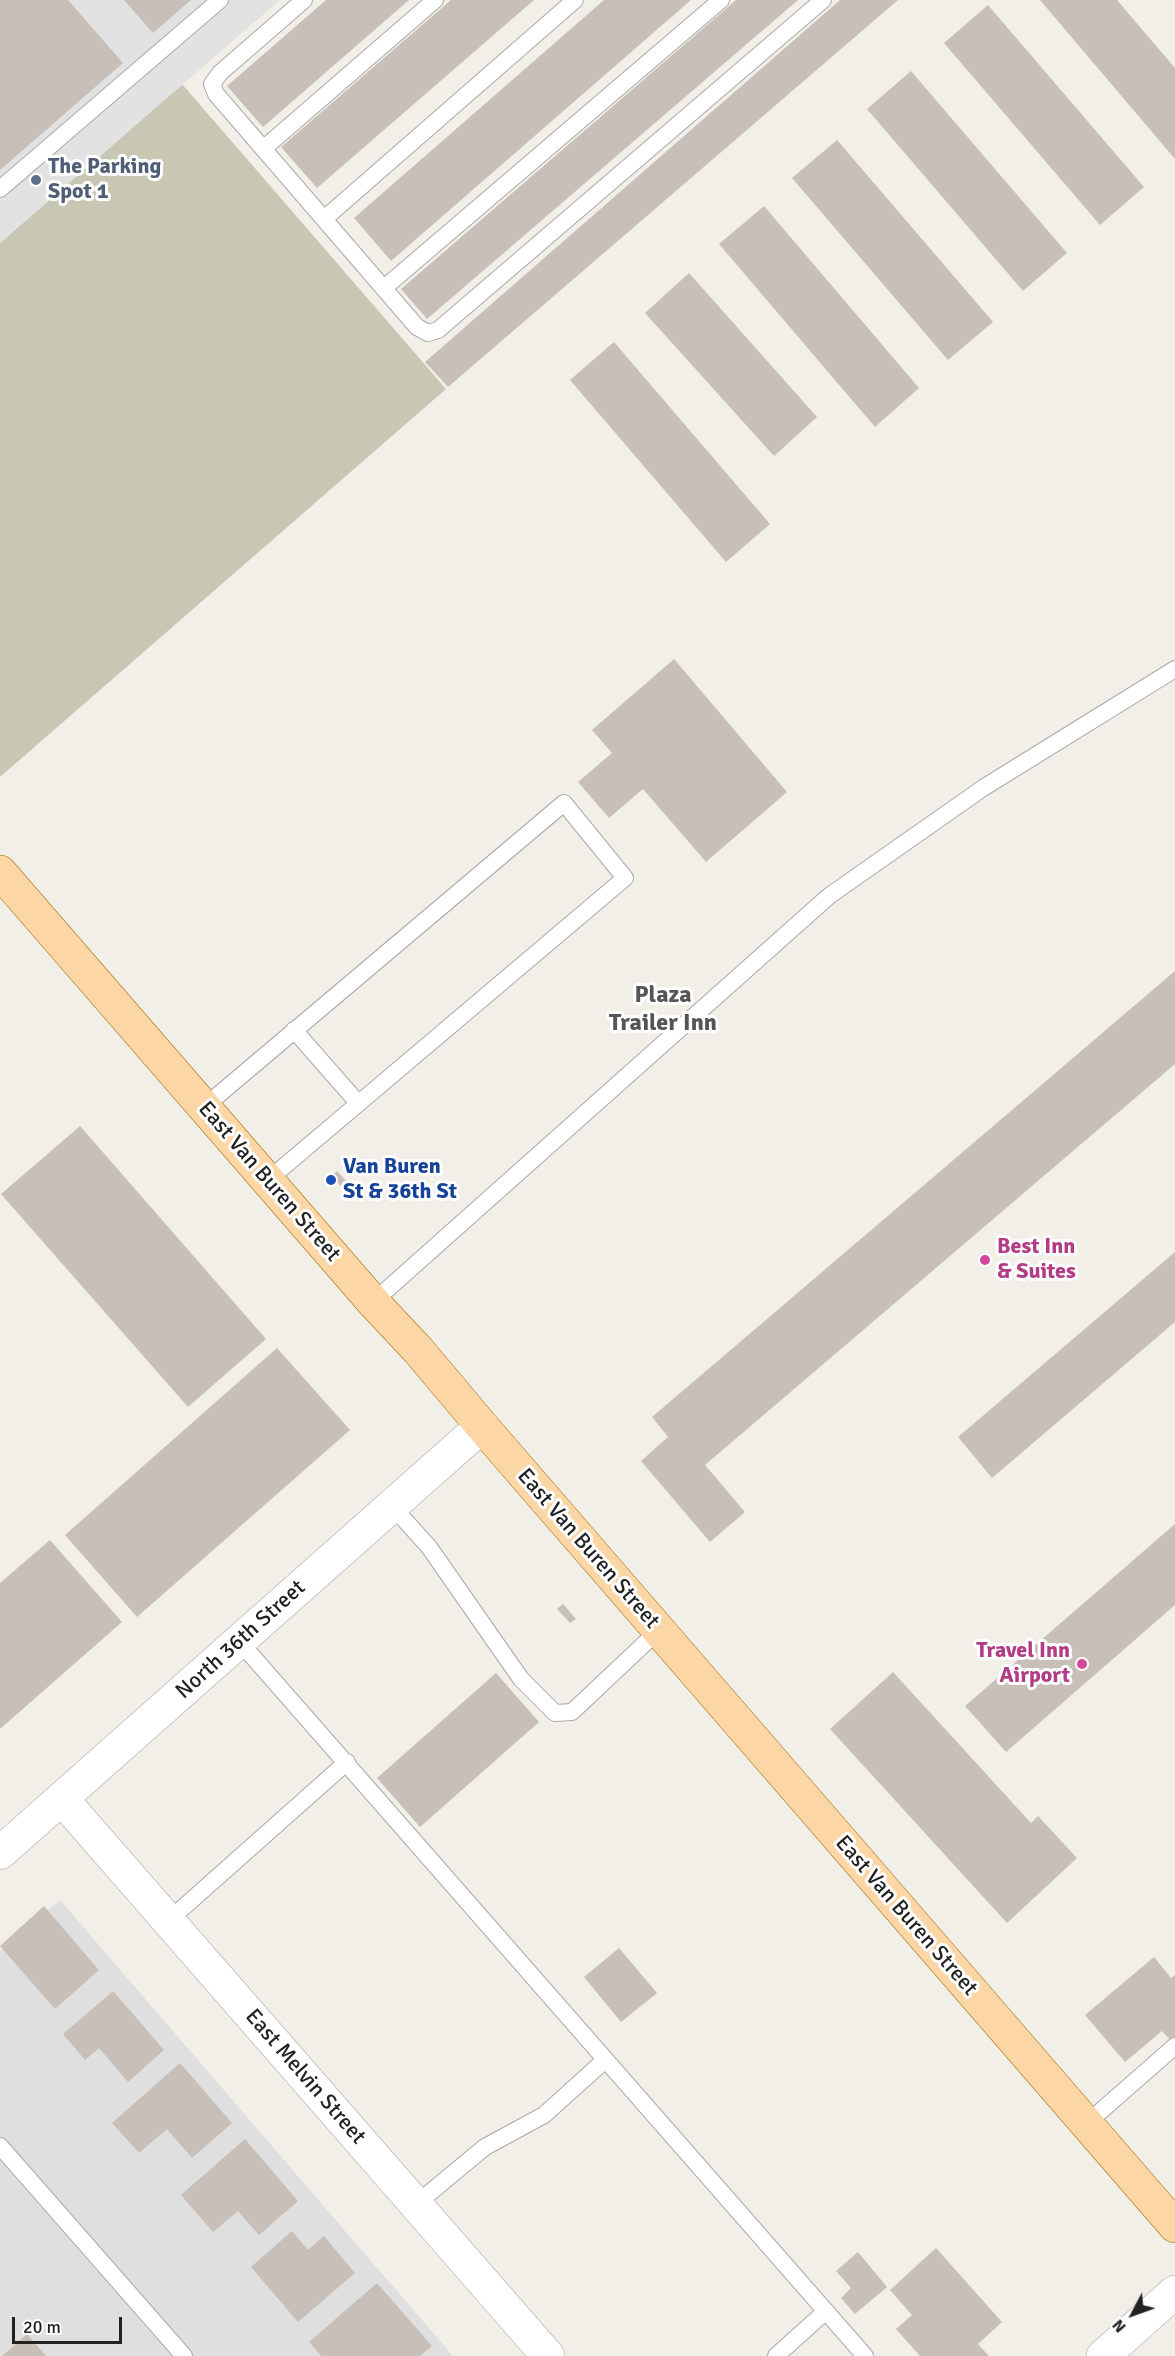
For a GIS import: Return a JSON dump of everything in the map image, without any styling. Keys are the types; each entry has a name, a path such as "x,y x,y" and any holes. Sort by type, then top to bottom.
{"main road":[{"name":"East Van Buren Street","path":"0,872 373,1302 418,1350 1175,2226"}],"street":[{"name":"North 36th Street","path":"0,1853 482,1426"},
{"name":"East Melvin Street","path":"62,1799 548,2356"},
{"path":"1103,2356 1175,2292"}],"lane":[{"path":"0,189 220,0"},
{"path":"304,0 220,73 212,84 216,94 417,327 428,333 438,330 823,0"},
{"path":"263,149 435,0"},
{"path":"324,219 575,0"},
{"path":"384,288 721,0"},
{"path":"373,1302 829,896 983,788 1175,669"},
{"path":"204,1107 564,803 625,878 268,1180"},
{"path":"294,1030 358,1103"},
{"path":"392,1506 429,1547 521,1679 555,1713 572,1712 659,1630"},
{"path":"239,1641 865,2356"},
{"path":"168,1921 347,1762"},
{"path":"1086,2124 1175,2046"},
{"path":"416,2205 485,2147 544,2115 605,2060"},
{"path":"0,2146 184,2356"},
{"path":"776,2356 826,2311"}],"shaded area":[{"name":"The Parking Spot 1","path":"0,0 280,0 0,243"},
{"path":"182,84 446,389 0,777 0,243"},
{"path":"60,1900 453,2356 0,2356 0,1951"}],"building":[{"path":"0,0 68,0 123,63 0,170"},
{"path":"124,0 191,0 153,33"},
{"path":"326,0 409,0 263,127 227,86"},
{"path":"451,0 534,0 317,188 281,147"},
{"path":"604,0 691,0 391,261 354,218"},
{"path":"736,0 798,0 427,319 401,289"},
{"path":"840,0 898,0 448,387 425,362"},
{"path":"1040,0 1117,0 1175,68 1175,159"},
{"path":"988,5 1144,187 1100,225 944,43"},
{"path":"911,71 1067,253 1023,291 867,109"},
{"path":"837,140 993,322 948,360 792,178"},
{"path":"764,206 919,388 875,427 719,244"},
{"path":"689,273 817,417 774,456 645,313"},
{"path":"614,342 770,524 726,562 570,380"},
{"path":"674,659 787,792 706,862 643,789 609,818 578,782 612,753 592,730"},
{"path":"1175,971 1175,1064 705,1465 745,1512 710,1542 641,1461 668,1437 652,1417"},
{"path":"80,1126 266,1339 188,1407 1,1194"},
{"path":"337,1171 350,1185 344,1190 332,1176"},
{"path":"1175,1252 1175,1322 992,1478 958,1437"},
{"path":"277,1348 350,1430 137,1617 65,1535"},
{"path":"1175,1524 1175,1605 1006,1752 965,1706"},
{"path":"50,1540 122,1622 0,1729 0,1583"},
{"path":"563,1604 576,1619 570,1623 557,1609"},
{"path":"893,1672 1031,1823 1038,1816 1077,1858 1007,1923 830,1729"},
{"path":"496,1673 539,1722 420,1827 377,1778"},
{"path":"44,1906 99,1970 55,2009 0,1946"},
{"path":"619,1948 657,1993 621,2022 584,1977"},
{"path":"1154,1957 1171,1978 1175,1975 1175,2040 1172,2042 1162,2031 1125,2062 1085,2015"},
{"path":"113,1991 164,2050 128,2082 99,2048 85,2060 63,2034"},
{"path":"180,2063 232,2123 192,2158 167,2129 139,2153 112,2123"},
{"path":"245,2139 298,2201 259,2235 238,2211 213,2232 181,2195"},
{"path":"292,2231 308,2250 324,2236 355,2273 298,2322 251,2267"},
{"path":"936,2248 1002,2322 978,2344 989,2356 920,2356 896,2329 912,2315 890,2290"},
{"path":"858,2252 887,2287 855,2314 841,2298 851,2288 836,2271"},
{"path":"377,2283 432,2346 420,2356 321,2356 309,2342"},
{"path":"27,2334 46,2356 2,2356"}],"place":[{"name":"The Parking Spot 1","path":"36,180"},
{"name":"Van Buren St & 36th St","path":"331,1180"},
{"name":"Best Inn & Suites","path":"985,1260"},
{"name":"Travel Inn Airport","path":"1082,1664"}],"district":[{"name":"Plaza Trailer Inn","path":"663,1010"}]}
